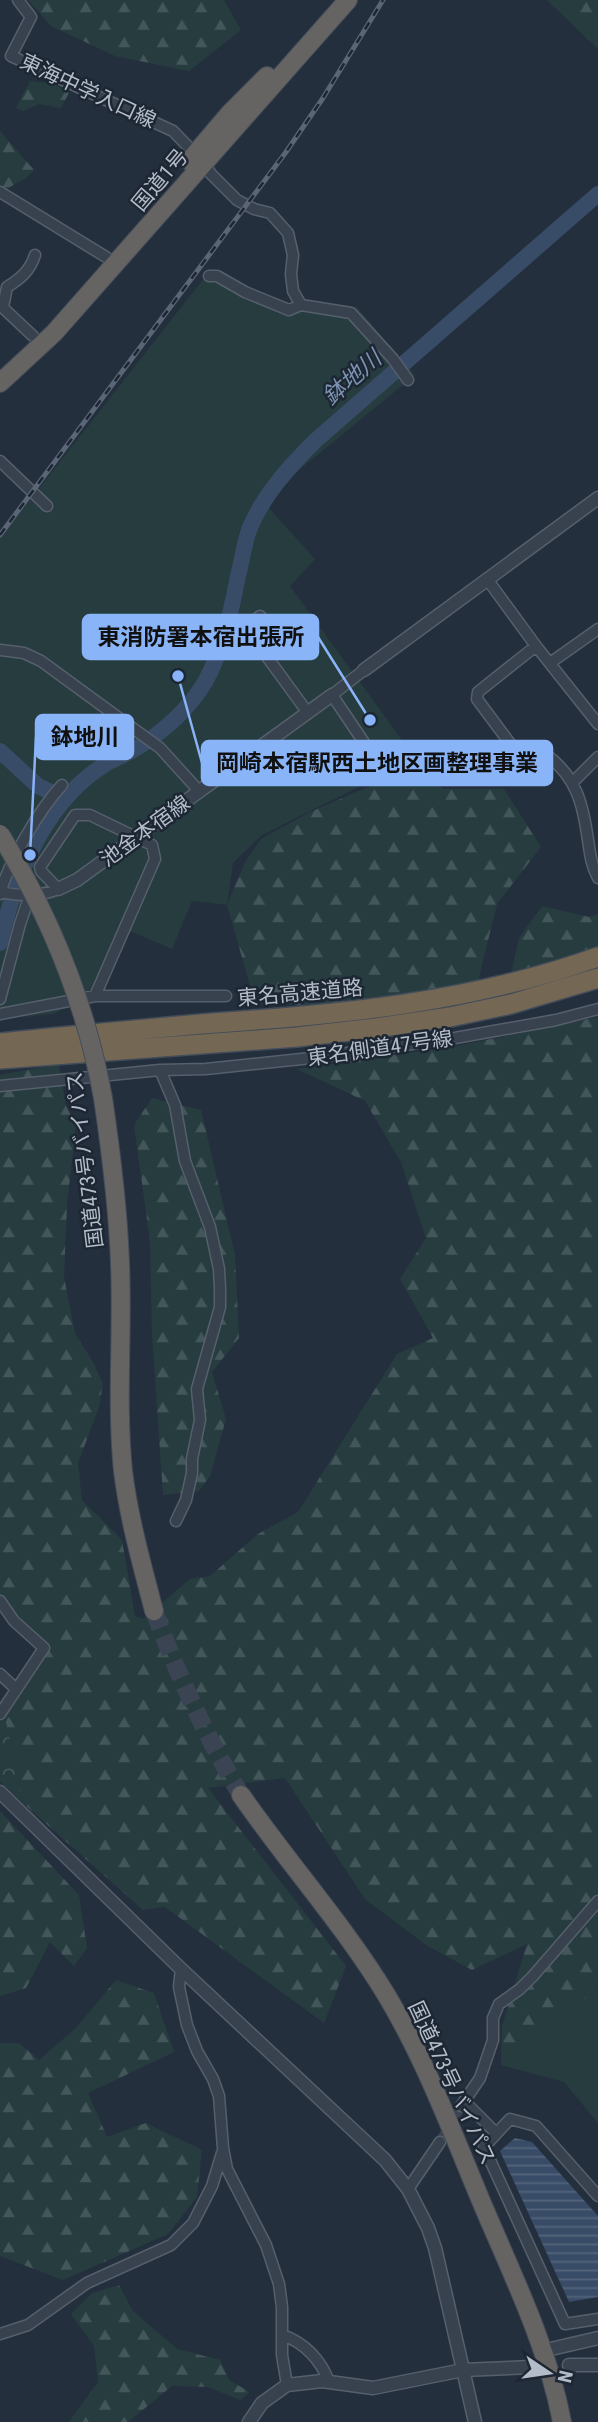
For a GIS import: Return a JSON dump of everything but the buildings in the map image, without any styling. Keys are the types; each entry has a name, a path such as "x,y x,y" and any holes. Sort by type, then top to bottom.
{"highway":[{"name":"国道1号","path":"0,383 54,333 200,158 230,113 302,41 334,0"},
{"name":"国道1号","path":"0,367 59,311 106,257 348,0"},
{"name":"国道473号バイパス","path":"0,834 38,902 69,975 96,1061 98,1099"},
{"name":"国道473号バイパス","path":"0,854 26,903 56,973 98,1099 111,1151 120,1262 120,1417 124,1472 136,1545 154,1611"},
{"name":"東名高速道路","path":"0,1043 276,1019 419,1003 516,983 598,957"},
{"name":"東名高速道路","path":"0,1059 297,1037 376,1028 450,1017 511,1004 598,978"},
{"name":"国道473号バイパス","path":"240,1795 273,1842 335,1920 388,1998 429,2078 528,2312 562,2422"}],"street":[{"name":"東海中学入口線","path":"18,0 31,17 11,56 173,131 237,200 254,209 270,213 288,233 293,291 301,305"},
{"path":"0,192 106,257"},
{"path":"33,337 2,306 7,287 20,279 32,265 35,255"},
{"path":"209,276 217,276 245,292 289,310 301,305 351,313 408,380"},
{"path":"1,465 47,506"},
{"path":"367,747 332,695 598,498"},
{"path":"487,579 598,724"},
{"path":"265,653 279,641 260,616 240,628 265,653 309,713"},
{"path":"550,663 598,629"},
{"path":"536,646 478,692 477,699 529,769 548,756 573,782 583,806 592,868 598,878"},
{"path":"0,650 24,653 41,661 160,748 200,792"},
{"name":"池金本宿線","path":"58,889 77,880 332,695"},
{"path":"573,782 598,757"},
{"path":"58,889 24,895 0,893 4,878 46,802 62,785"},
{"path":"58,889 40,867 75,815 90,815 152,845 155,859 95,996"},
{"path":"0,999 20,924 24,895"},
{"path":"0,1014 95,996 226,996"},
{"name":"東名側道47号線","path":"0,1086 160,1070 219,1068 408,1045 556,1020 598,1009"},
{"path":"160,1070 175,1105 185,1161 210,1227 219,1269 220,1289 217,1317 197,1389 200,1420 192,1459 192,1474 186,1500 176,1521"},
{"path":"0,1601 14,1621 44,1648 1,1712"},
{"path":"0,1674 16,1689"},
{"path":"0,1792 181,1969 343,2119 385,2160 408,2189 435,2248 475,2422"},
{"path":"496,2133 463,2104 480,2078 492,2040 493,2018 499,2004 533,1976 598,1901"},
{"path":"181,1969 179,1987 187,2025 197,2051 213,2079 221,2109 227,2169 266,2245 279,2284 282,2355 287,2385"},
{"path":"598,2196 536,2126 510,2119 484,2147 565,2324 598,2319"},
{"path":"408,2189 440,2142"},
{"path":"0,2334 28,2325 87,2283 171,2245 193,2223 212,2186 223,2148"},
{"path":"282,2335 296,2340 316,2358 329,2382"},
{"path":"542,2351 598,2338"},
{"path":"569,2365 598,2365"},
{"path":"249,2422 262,2403 287,2385 329,2382 373,2388 463,2370 532,2367"}],"green space":[{"path":"28,0 224,0 241,30 189,71 115,56 51,26"},
{"path":"547,0 598,0 598,48 597,48"},
{"path":"30,81 54,84 69,93 61,108 39,104 23,111 16,108"},
{"path":"0,131 34,170 5,190 0,186"},
{"path":"208,273 286,303 357,307 415,375 288,479 269,508 315,559 290,586 421,766 379,777 262,835 233,863 227,905 192,901 172,949 127,930 102,991 53,1014 0,1019 0,538"},
{"path":"427,778 444,789 504,789 541,847 497,904 478,981 422,995 299,1005 255,1003 227,905 245,862 261,839 310,812 382,781"},
{"path":"542,906 589,917 598,914 598,948 510,979 519,938"},
{"path":"598,1017 598,1989 501,2065 502,2026 527,1944 472,1970 426,1945 365,1899 285,1778 208,1788 346,1966 324,2023 165,1907 143,1910 24,1804 4,1714 47,1648 17,1619 0,1596 0,1075 59,1064 66,1106 76,1125 67,1205 64,1277 75,1333 103,1384 99,1407 78,1463 82,1500 122,1540 135,1616 143,1619 190,1579 210,1576 258,1534 298,1512 397,1354 433,1338 400,1279 426,1238 401,1162 365,1101 297,1069 457,1046"},
{"path":"152,1098 201,1110 235,1255 239,1338 212,1372 226,1419 210,1476 199,1491 163,1495 152,1334 150,1241 134,1125"},
{"path":"4,1714 24,1804 0,1781 0,1721"},
{"path":"0,1811 79,1895 87,1948 74,1966 50,1942 26,1988 0,1996"},
{"path":"116,1980 154,1993 174,2052 88,2093 107,2137 146,2123 202,2150 197,2197 168,2234 63,2280 0,2256 0,2043 19,2043 39,2060 76,2028"},
{"path":"598,1989 598,2123 564,2082 501,2065"},
{"path":"119,2285 133,2311 177,2349 220,2360 229,2380 250,2392 240,2400 208,2387 172,2386 128,2422 69,2422 98,2382 94,2346 71,2314 92,2293"}],"water":[{"path":"515,2138 532,2142 598,2216 598,2297 569,2302 500,2151"}],"waterway":[{"name":"鉢地川","path":"0,943 24,868 35,844 65,800 83,781 104,765 137,748 166,727 184,710 205,682 226,630 249,530 278,482 315,441 598,194"},
{"path":"0,751 38,786 65,799"}],"tunnel":[{"path":"154,1611 193,1705 241,1795"},
{"path":"440,2142 461,2106"}],"railway":[{"path":"0,535 286,152 323,98 383,0"}],"place":[{"name":"岡崎本宿駅西土地区画整理事業","path":"178,676"},
{"name":"東消防署本宿出張所","path":"370,720"},
{"name":"鉢地川","path":"30,855"}]}
